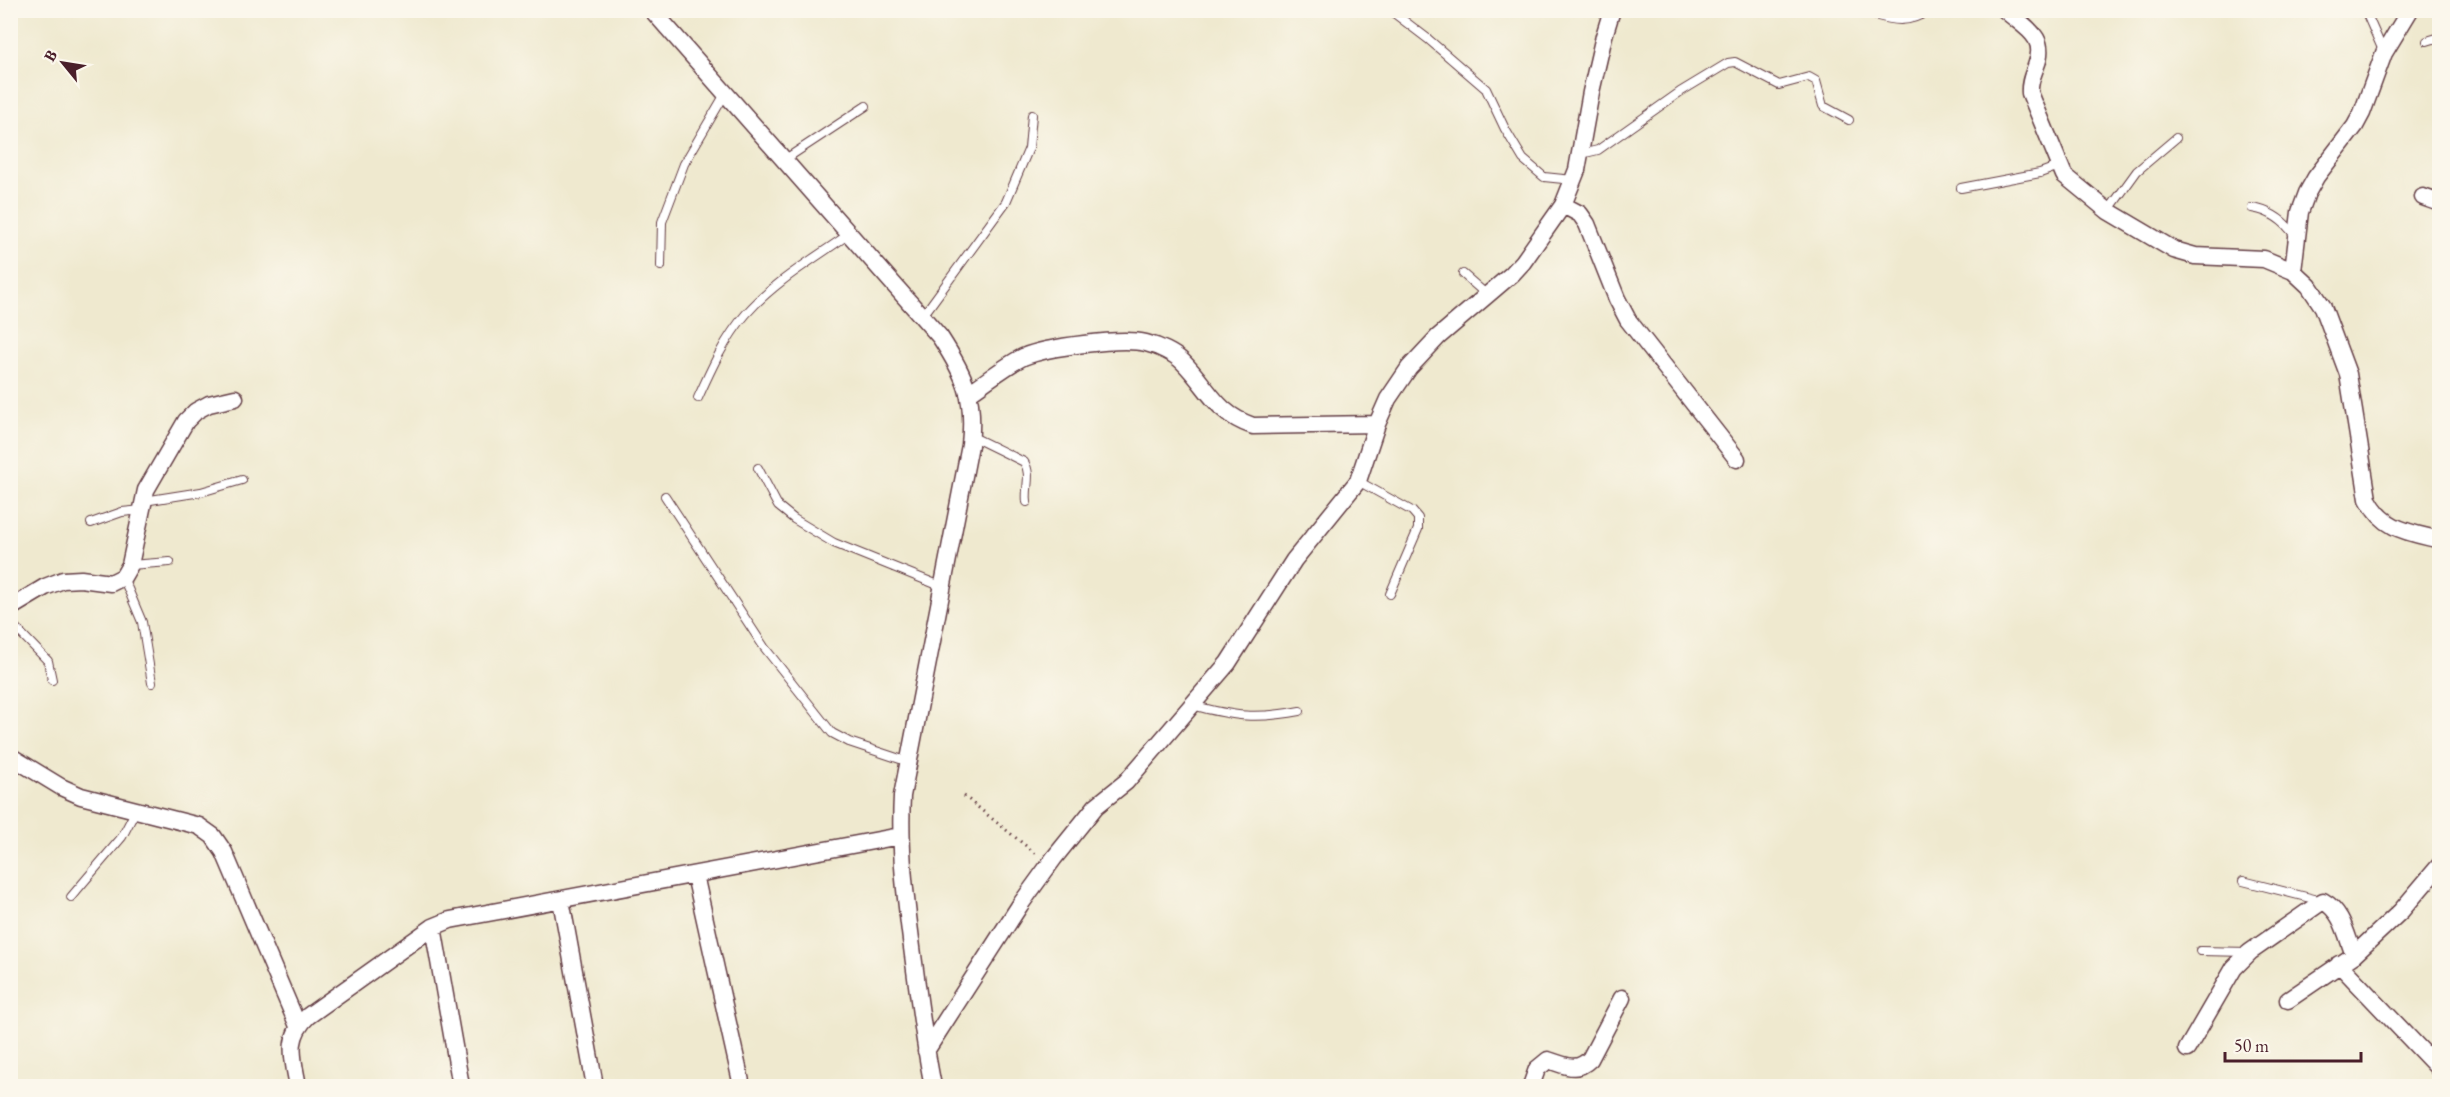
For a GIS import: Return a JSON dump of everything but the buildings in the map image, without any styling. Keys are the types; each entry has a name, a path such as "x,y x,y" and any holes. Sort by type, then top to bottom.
{"street":[{"path":"652,10 940,337 959,365 969,393 971,436 902,796 900,836 903,880 926,1052 933,1086"},
{"path":"926,1052 1020,905 1050,865 1096,806 1126,782 1228,663 1294,560 1358,481 1388,399 1423,352 1523,262 1563,205 1581,154 1591,92 1612,10"},
{"path":"2005,10 2036,37 2040,44 2041,53 2029,83 2030,93 2059,166 2073,183 2108,211 2174,250 2185,254 2264,260 2293,271 2309,286 2323,307 2348,374 2368,499 2374,511 2385,522 2398,529 2439,540"},
{"path":"2293,271 2300,212 2307,193 2316,177 2355,126 2384,53 2410,10"},
{"path":"2423,197 2439,203"},
{"path":"1563,205 1580,214 1587,224 1617,299 1628,320 1737,459"},
{"path":"969,393 1021,358 1041,350 1123,341 1146,343 1165,350 1182,361 1224,411 1236,420 1253,426 1377,424"},
{"path":"10,608 45,587 63,580 111,582 127,571 152,478 186,421 196,411 209,404 235,398"},
{"path":"10,756 61,787 81,796 199,826 213,836 224,852 298,1026"},
{"path":"298,1086 292,1055 293,1040 298,1026 308,1016 433,927 450,921 900,836"},
{"path":"2288,1000 2347,960 2401,910 2439,865"},
{"path":"695,875 742,1086"},
{"path":"561,900 595,1086"},
{"path":"2187,1049 2229,975 2250,952 2323,901 2334,908 2340,918 2347,960 2439,1070"},
{"path":"433,927 461,1086"},
{"path":"1531,1086 1537,1069 1548,1060 1576,1068 1582,1067 1590,1059 1622,998"}],"lane":[{"path":"1390,10 1486,89 1504,129 1523,159 1544,177 1573,180"},
{"path":"1870,14 1903,22 1919,17 1929,10"},
{"path":"2365,10 2384,53"},
{"path":"2427,41 2439,37"},
{"path":"1581,154 1598,150 1680,92 1728,63 1735,63 1779,85 1809,77 1816,81 1823,106 1849,120"},
{"path":"661,266 662,222 665,213 684,164 725,94"},
{"path":"784,160 866,106"},
{"path":"921,317 1006,202 1029,148 1032,115"},
{"path":"2108,211 2137,171 2176,138"},
{"path":"1961,188 2040,173 2059,166"},
{"path":"2252,208 2265,210 2277,217 2287,224 2297,238"},
{"path":"698,398 718,354 746,314 781,282 849,234"},
{"path":"1463,274 1487,295"},
{"path":"971,436 1024,462 1029,474 1025,491 1027,502"},
{"path":"758,468 778,506 794,519 834,543 943,587"},
{"path":"91,523 143,506 242,480"},
{"path":"1358,481 1412,511 1418,518 1418,529 1390,594"},
{"path":"664,496 764,647 832,733 849,742 909,762"},
{"path":"152,683 142,622 127,571 170,562"},
{"path":"10,622 48,661 52,680"},
{"path":"1192,705 1241,717 1268,717 1300,711"},
{"path":"71,897 122,837 136,810"},
{"path":"2242,881 2323,901"},
{"path":"2200,951 2250,952"}],"path":[{"path":"964,796 1050,865"}]}
